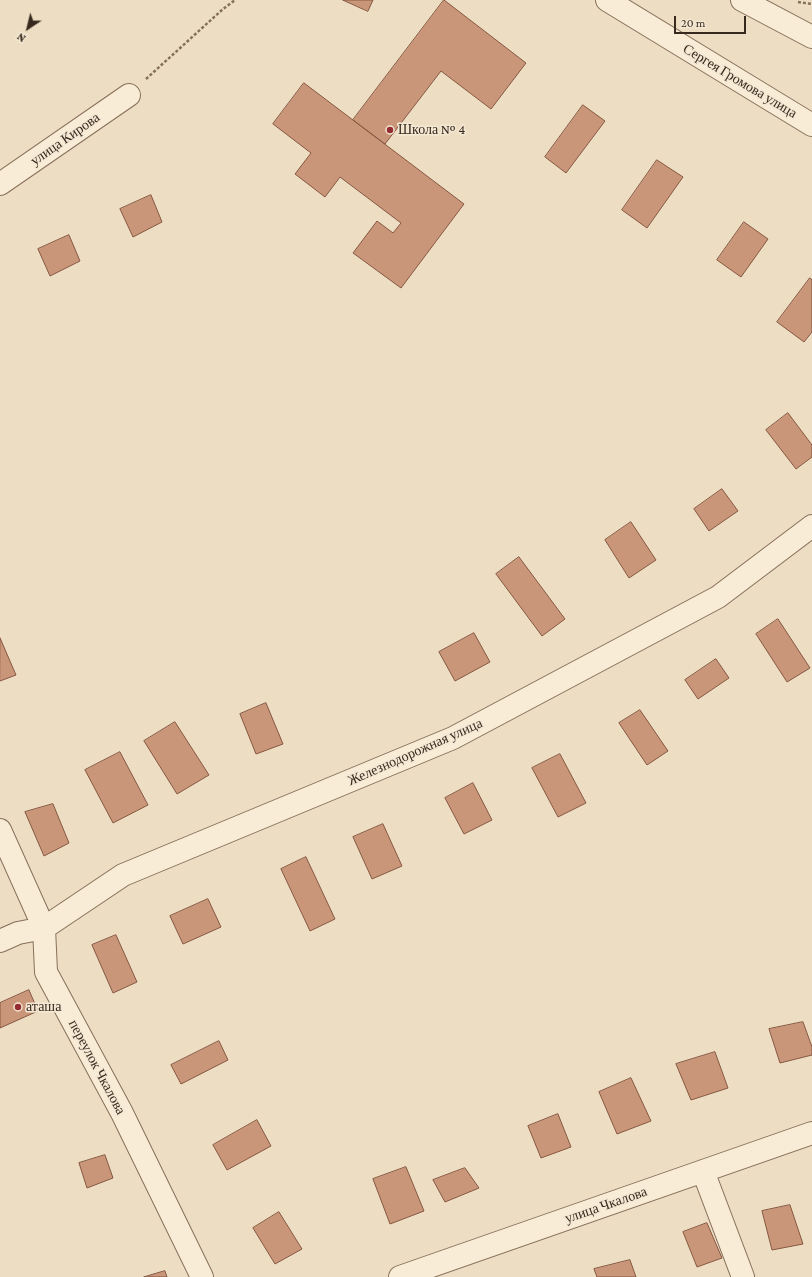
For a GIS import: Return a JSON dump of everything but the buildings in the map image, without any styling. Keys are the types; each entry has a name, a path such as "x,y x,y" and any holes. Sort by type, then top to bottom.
{"street":[{"name":"Сергея Громова улица","path":"607,0 812,125"},
{"path":"742,0 812,37"},
{"name":"улица Кирова","path":"0,184 130,94"},
{"name":"Железнодорожная улица","path":"0,941 18,933 44,928 123,875 454,738 718,597 812,526"},
{"name":"переулок Чкалова","path":"0,830 44,928 46,972 122,1114 202,1277"},
{"name":"улица Чкалова","path":"400,1277 812,1133"},
{"path":"703,1171 743,1277"}],"path":[{"path":"130,94 234,0"}],"place":[{"name":"Школа № 4","path":"390,130"},
{"name":"аташа","path":"18,1007"}]}
